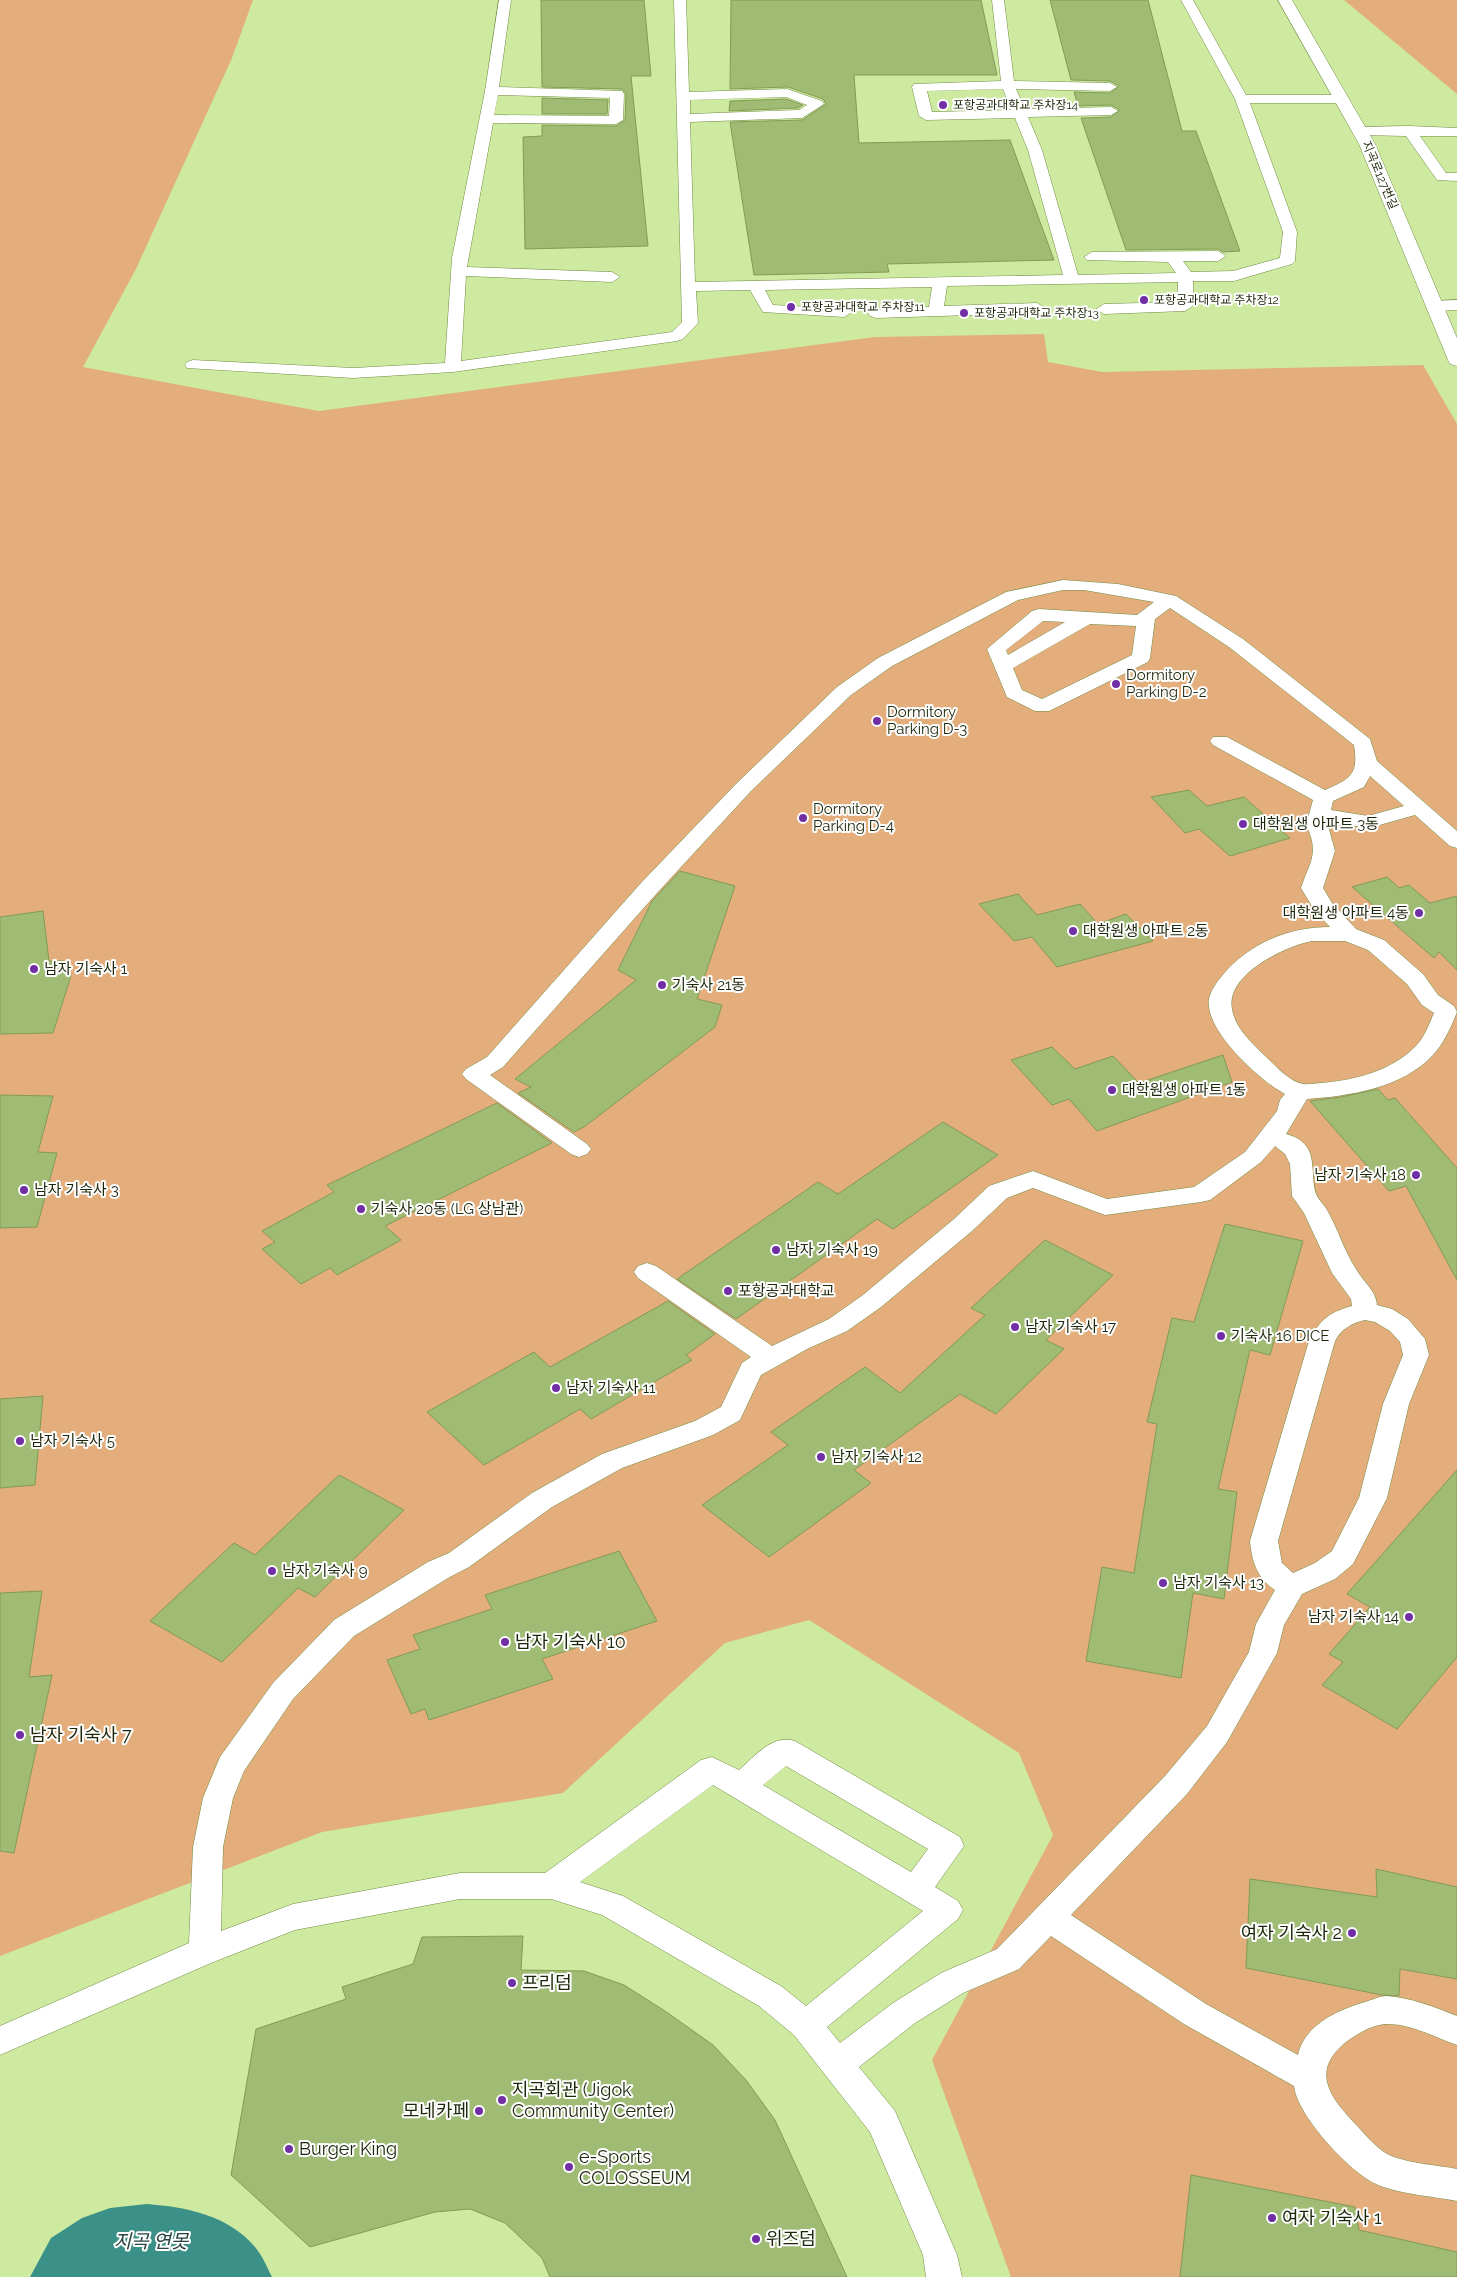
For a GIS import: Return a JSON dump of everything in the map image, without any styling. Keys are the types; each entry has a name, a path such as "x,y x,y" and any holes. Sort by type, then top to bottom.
{"street":[{"name":"지곡로127번길","path":"1285,0 1367,144 1457,360"}],"lane":[{"path":"453,367 459,271 492,91 506,0"},
{"path":"193,365 353,373 453,367 677,336 690,322 680,0"},
{"path":"998,0 1008,85 1034,150 1071,278"},
{"path":"688,287 1234,276 1287,261 1290,232 1242,99 1187,0"},
{"path":"1110,87 1008,85 919,87 926,116 1112,111"},
{"path":"487,119 616,120 617,94 492,91"},
{"path":"683,96 787,93 817,104 802,114 684,118"},
{"path":"1242,99 1341,99"},
{"path":"1360,131 1409,130 1457,132"},
{"path":"1409,130 1442,177 1457,177"},
{"path":"1092,257 1218,256"},
{"path":"1104,308 1185,306 1186,276 1173,257"},
{"path":"459,271 612,277"},
{"path":"936,312 940,282"},
{"path":"756,287 768,309 844,312"},
{"path":"1434,306 1457,305"},
{"path":"876,313 1037,308"},
{"path":"579,1149 474,1074 496,1062 649,888 744,787 844,691 885,662 1012,596 1063,585 1084,585 1118,589 1169,600 1236,644 1363,743 1367,764 1457,842"},
{"path":"1146,617 1141,658 1042,707 1014,692 996,649 1039,615 1141,621 1146,617 1169,600"},
{"path":"1003,666 1086,618"},
{"path":"1220,741 1321,807 1369,822 1418,808"},
{"path":"1348,934 1323,906 1312,888 1315,874 1324,863 1325,840 1316,825 1321,807 1357,783 1367,764"},
{"path":"1312,934 1348,934 1365,939 1386,952 1415,979 1430,1000 1452,1011 1424,1052 1378,1079 1344,1089 1302,1091 1278,1080 1241,1045 1228,1028 1220,1003 1224,989 1247,963 1277,944 1312,934"},
{"path":"205,1951 208,1848 218,1798 231,1766 249,1738 294,1679 344,1628 438,1570 459,1560 542,1500 612,1461 704,1428 731,1413 751,1369 838,1325 872,1301 963,1225 998,1192 1033,1179 1105,1207 1201,1194 1253,1156 1289,1112 1292,1100 1302,1091"},
{"path":"1269,1137 1288,1142 1296,1151 1302,1164 1304,1196 1315,1210 1345,1273 1364,1297 1365,1311"},
{"path":"647,1272 771,1358"},
{"path":"836,2065 904,2013 952,1982 1008,1959 1176,1785 1217,1734 1263,1653 1270,1624 1292,1586 1325,1571 1343,1557 1352,1535 1373,1498 1396,1404 1416,1355 1412,1339 1399,1325 1383,1315 1365,1311 1344,1317 1329,1328 1322,1341 1264,1541 1267,1567 1276,1577 1292,1586"},
{"path":"741,1786 784,1750 949,1846 915,1890"},
{"path":"551,1886 712,1769 947,1910 806,2025"},
{"path":"0,2041 205,1951 293,1917 460,1886 551,1886 612,1905 770,1996 806,2025 883,2122 940,2255 944,2277"},
{"path":"1048,1917 1195,2014 1310,2078"},
{"path":"1457,2031 1418,2015 1384,2010 1351,2020 1326,2038 1316,2049 1310,2078 1312,2097 1336,2128 1355,2148 1384,2171 1457,2185"}],"shaded area":[{"name":"포항공과대학교","path":"0,0 253,0 232,58 136,269 83,367 319,411 875,337 1044,334 1048,362 1102,372 1423,365 1457,424 1457,2277 1011,2277 932,2060 1053,1835 1019,1753 809,1620 725,1643 563,1793 322,1832 0,1956"},
{"path":"1344,0 1457,0 1457,94"}],"water":[{"name":"지곡 연못","path":"147,2204 191,2210 232,2227 255,2247 272,2277 30,2277 51,2238 82,2218 110,2208"}],"building":[{"path":"541,0 644,0 651,76 631,76 648,246 525,249 523,137 542,136 542,125 616,126 625,120 626,94 622,89 542,87"},
{"path":"731,0 981,0 997,75 854,75 859,143 1010,140 1054,260 887,264 889,272 754,275 730,122 802,120 826,104 823,99 788,87 730,89"},
{"path":"1050,0 1148,0 1182,131 1196,131 1240,251 1223,252 1218,249 1126,250 1081,118 1111,117 1120,110 1111,105 1078,106 1074,92 1110,93 1119,86 1110,81 1071,80"},
{"path":"542,98 608,100 607,114 542,114"},
{"path":"786,99 803,105 798,108 729,111 730,101"},
{"name":"대학원생 아파트 3동","path":"1189,790 1207,806 1244,797 1290,838 1230,856 1199,829 1185,833 1151,797"},
{"name":"기숙사 21동","path":"680,871 735,886 697,999 722,1005 715,1027 584,1127 574,1132 518,1093 531,1087 515,1079 636,980 618,970 652,901"},
{"name":"대학원생 아파트 4동","path":"1387,877 1399,888 1409,885 1430,903 1457,896 1457,970 1439,952 1434,958 1352,887"},
{"name":"대학원생 아파트 2동","path":"1018,894 1037,915 1080,904 1098,924 1126,914 1153,941 1057,967 1032,937 1014,941 979,904"},
{"name":"남자 기숙사 1","path":"43,911 49,961 64,961 71,976 53,1033 0,1034 0,917"},
{"name":"대학원생 아파트 1동","path":"1052,1047 1075,1069 1113,1056 1139,1083 1223,1055 1232,1082 1097,1131 1069,1099 1052,1105 1011,1060"},
{"name":"남자 기숙사 18","path":"1378,1089 1388,1100 1395,1098 1457,1168 1457,1280 1406,1186 1389,1191 1310,1101"},
{"name":"남자 기숙사 3","path":"0,1095 53,1096 38,1152 57,1153 37,1227 0,1228"},
{"name":"기숙사 20동 (LG 상남관)","path":"497,1103 552,1143 385,1226 401,1240 337,1275 330,1268 301,1284 262,1249 275,1242 262,1231 334,1192 327,1185"},
{"path":"943,1122 998,1155 893,1229 877,1219 736,1319 677,1279 818,1182 838,1194"},
{"path":"1225,1224 1303,1241 1270,1355 1250,1350 1218,1489 1237,1492 1224,1599 1193,1593 1181,1678 1086,1661 1102,1567 1134,1573 1157,1424 1147,1422 1172,1318 1194,1322"},
{"path":"1045,1240 1113,1275 1046,1340 1064,1349 996,1414 960,1394 854,1470 871,1483 769,1557 702,1505 788,1445 771,1432 865,1367 900,1393 985,1315 971,1308"},
{"name":"남자 기숙사 11","path":"668,1301 715,1334 686,1355 692,1360 591,1419 580,1409 484,1465 427,1412 534,1352 550,1367"},
{"name":"남자 기숙사 5","path":"43,1396 35,1485 0,1488 0,1399"},
{"name":"남자 기숙사 14","path":"1457,1470 1457,1657 1397,1729 1322,1685 1343,1662 1329,1654 1370,1607 1347,1594"},
{"name":"남자 기숙사 9","path":"339,1475 404,1510 315,1597 298,1588 222,1662 150,1621 234,1543 255,1555"},
{"name":"남자 기숙사 10","path":"619,1551 657,1621 542,1659 553,1679 429,1720 425,1709 411,1714 387,1660 420,1649 413,1635 492,1609 485,1595"},
{"name":"남자 기숙사 7","path":"42,1591 29,1677 52,1675 14,1853 0,1851 0,1593"},
{"name":"여자 기숙사 2","path":"1376,1869 1457,1887 1457,1979 1400,1969 1399,1996 1382,1995 1246,1968 1250,1879 1377,1897"},
{"name":"지곡회관 (Jigok Community Center)","path":"523,1936 521,1970 584,1971 624,1985 713,2045 746,2080 775,2120 847,2277 550,2277 542,2258 505,2223 470,2209 435,2212 310,2247 231,2175 256,2029 346,1999 342,1987 413,1964 422,1937"},
{"name":"여자 기숙사 1","path":"1191,2175 1355,2207 1359,2230 1457,2252 1457,2277 1180,2277"}],"place":[{"name":"포항공과대학교 주차장14","path":"943,105"},
{"name":"포항공과대학교 주차장12","path":"1144,300"},
{"name":"포항공과대학교 주차장11","path":"791,307"},
{"name":"포항공과대학교 주차장13","path":"964,313"},
{"name":"Dormitory Parking D-2","path":"1116,684"},
{"name":"Dormitory Parking D-3","path":"877,721"},
{"name":"Dormitory Parking D-4","path":"803,818"},
{"name":"대학원생 아파트 3동","path":"1243,824"},
{"name":"대학원생 아파트 4동","path":"1419,913"},
{"name":"대학원생 아파트 2동","path":"1073,931"},
{"name":"남자 기숙사 1","path":"34,969"},
{"name":"기숙사 21동","path":"662,985"},
{"name":"대학원생 아파트 1동","path":"1112,1090"},
{"name":"남자 기숙사 18","path":"1416,1175"},
{"name":"남자 기숙사 3","path":"24,1190"},
{"name":"기숙사 20동 (LG 상남관)","path":"361,1209"},
{"name":"남자 기숙사 19","path":"776,1250"},
{"name":"포항공과대학교","path":"728,1291"},
{"name":"남자 기숙사 17","path":"1015,1327"},
{"name":"기숙사 16 DICE","path":"1221,1336"},
{"name":"남자 기숙사 11","path":"556,1388"},
{"name":"남자 기숙사 5","path":"20,1441"},
{"name":"남자 기숙사 12","path":"821,1457"},
{"name":"남자 기숙사 9","path":"272,1571"},
{"name":"남자 기숙사 13","path":"1163,1583"},
{"name":"남자 기숙사 14","path":"1409,1617"},
{"name":"남자 기숙사 10","path":"505,1642"},
{"name":"남자 기숙사 7","path":"20,1735"},
{"name":"여자 기숙사 2","path":"1352,1933"},
{"name":"프리덤","path":"512,1983"},
{"name":"지곡회관 (Jigok Community Center)","path":"502,2100"},
{"name":"모네카페","path":"479,2111"},
{"name":"Burger King","path":"289,2149"},
{"name":"e-Sports COLOSSEUM","path":"569,2167"},
{"name":"여자 기숙사 1","path":"1272,2218"},
{"name":"위즈덤","path":"756,2239"}]}
